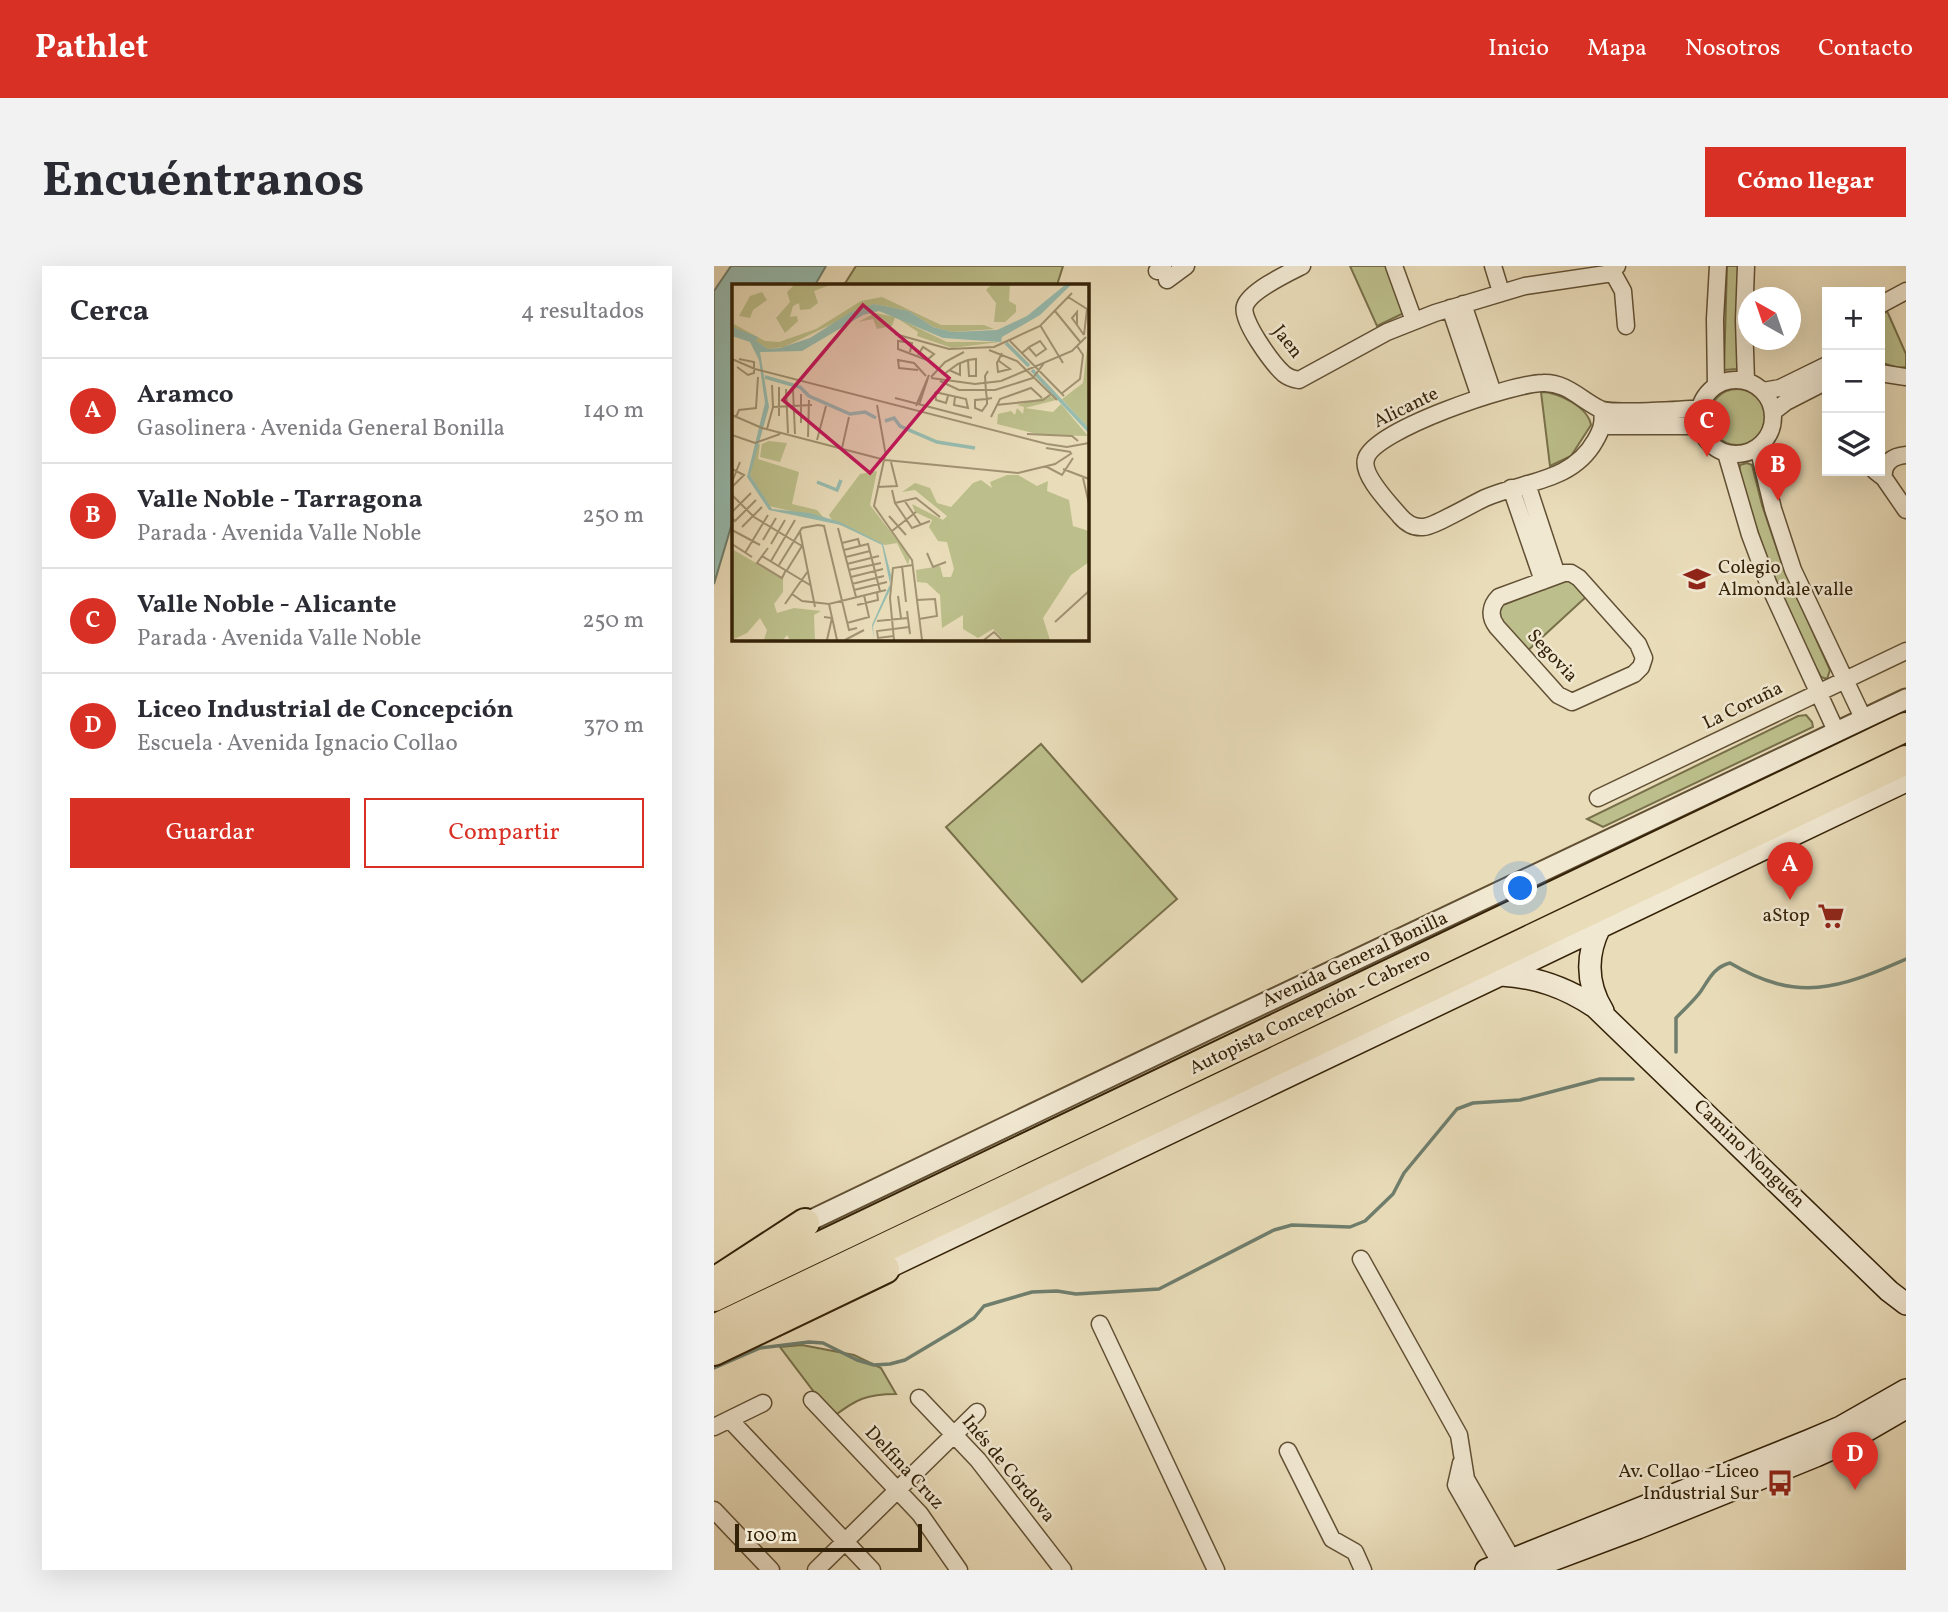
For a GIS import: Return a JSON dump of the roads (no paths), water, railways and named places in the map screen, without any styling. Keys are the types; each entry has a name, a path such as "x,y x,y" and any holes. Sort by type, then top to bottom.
{"highway":[{"name":"Autopista Concepción - Cabrero","path":"714,1297 1906,727"},
{"name":"Autopista Concepción - Cabrero","path":"714,1329 1906,760"},
{"path":"714,1282 805,1223"},
{"path":"714,1350 885,1269"}],"main road":[{"path":"885,1269 1906,781"},
{"name":"Camino Nonguén","path":"1600,927 1591,949 1590,972 1593,993 1608,1018"},
{"name":"Camino Nonguén","path":"1499,974 1532,978 1564,989 1595,1007 1898,1297 1906,1317"},
{"path":"1506,1566 1841,1427 1906,1390"},
{"path":"1506,1566 1638,1528 1847,1442 1906,1408"},
{"path":"1847,1442 1900,1426"}],"street":[{"name":"Jaen","path":"1302,266 1253,295 1244,308 1247,324 1289,378 1304,379 1360,345 1456,306 1548,281 1599,275 1614,268 1623,291 1626,326"},
{"path":"1394,266 1414,321"},
{"path":"1493,266 1502,292"},
{"path":"1716,386 1715,319 1718,266"},
{"path":"1746,266 1746,381"},
{"path":"1885,302 1906,291"},
{"path":"1456,306 1487,395"},
{"path":"1762,391 1780,388 1822,367"},
{"path":"1885,374 1906,377"},
{"path":"1732,380 1746,381 1768,397 1773,412 1770,432 1758,447 1742,453 1726,453 1712,446 1700,426 1700,408 1716,386 1732,380"},
{"name":"Alicante","path":"1550,383 1571,390 1602,418 1594,444 1574,465 1555,476 1469,505 1428,526 1416,527 1401,518 1366,471 1365,460 1374,446 1420,421 1487,395 1532,384 1550,383"},
{"path":"1773,412 1786,402 1822,384"},
{"path":"1602,418 1700,408"},
{"path":"1602,418 1700,426"},
{"path":"1758,447 1773,509 1793,570 1864,720"},
{"path":"1885,451 1902,456"},
{"path":"1726,453 1768,583 1837,733"},
{"path":"1885,466 1902,456"},
{"path":"1881,476 1906,510"},
{"path":"1519,486 1550,578"},
{"name":"Segovia","path":"1568,573 1579,578 1638,644 1643,653 1643,663 1638,671 1576,701 1568,701 1558,695 1491,617 1493,606 1499,597 1550,578 1568,573"},
{"name":"La Coruña","path":"1598,798 1906,651"},
{"name":"Avenida General Bonilla","path":"805,1223 1906,699"},
{"path":"1361,1259 1459,1435 1466,1479 1506,1566"},
{"path":"1100,1324 1216,1570"},
{"name":"Inés de Córdova","path":"919,1398 955,1433 993,1478 1060,1569"},
{"name":"Delfina Cruz","path":"812,1400 929,1525 959,1570"},
{"path":"714,1427 763,1403"},
{"path":"816,1570 977,1412"},
{"path":"730,1420 872,1570"},
{"path":"1288,1451 1332,1539 1356,1552 1363,1570"},
{"path":"714,1510 771,1570"}],"water":[{"path":"731,266 826,266 816,284 732,284 732,523 714,584 714,291"}],"waterway":[{"path":"1676,1052 1676,1018 1698,995 1712,974 1724,965 1730,963 1754,976 1777,983 1818,987 1859,978 1906,959"},
{"path":"714,1368 760,1348 809,1342 823,1343 857,1360 874,1365 890,1364 905,1360 957,1329 974,1318 984,1306 1032,1292 1057,1291 1076,1294 1159,1289 1274,1230 1292,1225 1350,1227 1365,1221 1393,1194 1404,1173 1457,1109 1473,1103 1520,1100 1600,1079 1633,1079"}],"place":[{"name":"Valle Noble - Alicante","path":"1707,457"},
{"name":"Valle Noble - Tarragona","path":"1778,501"},
{"name":"Colegio Almondale valle","path":"1697,579"},
{"name":"Aramco","path":"1790,900"},
{"name":"aStop","path":"1831,916"},
{"name":"Av. Collao - Liceo Industrial Sur","path":"1780,1483"},
{"name":"Liceo Industrial de Concepción","path":"1855,1490"}]}
